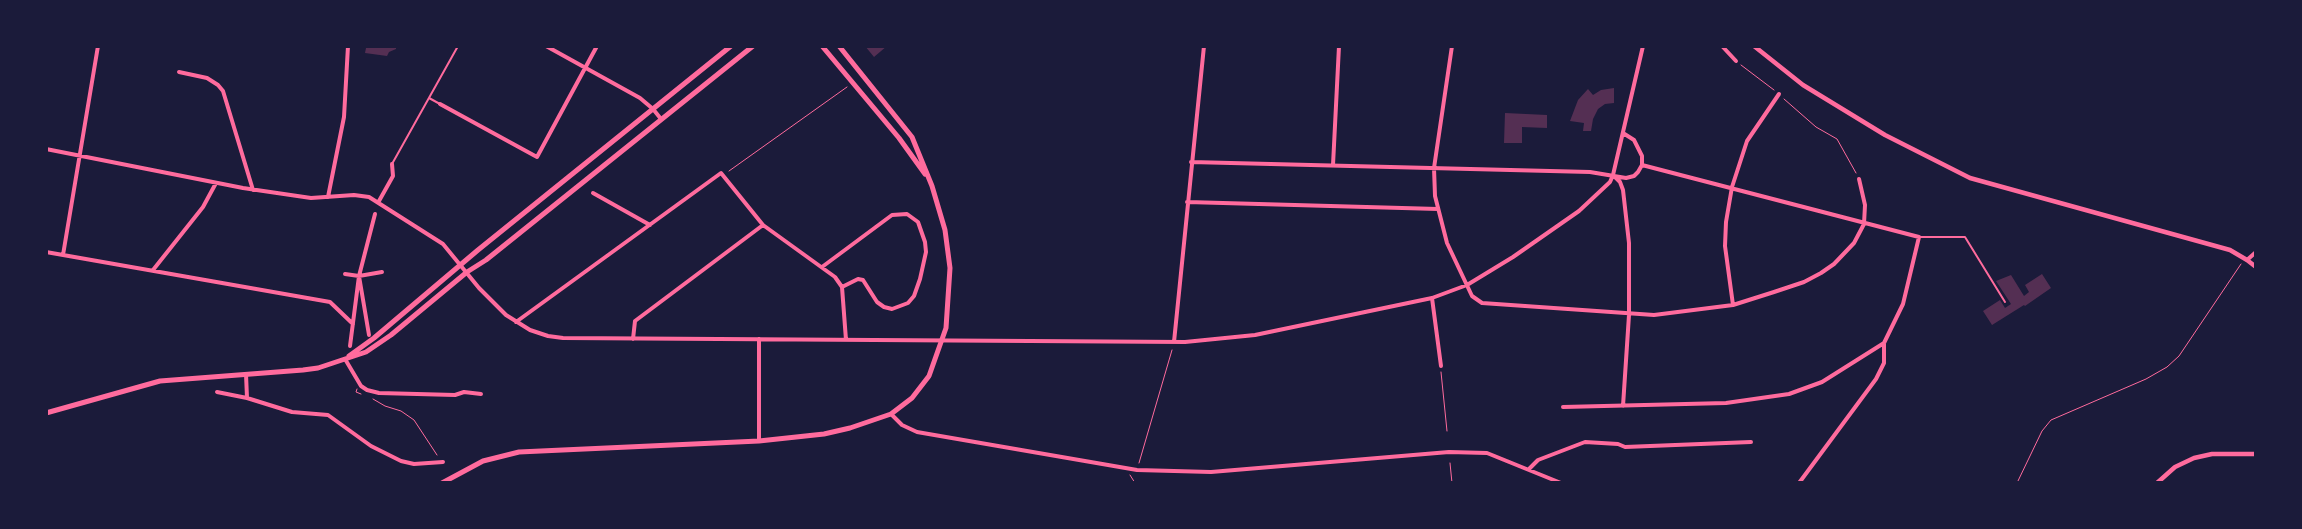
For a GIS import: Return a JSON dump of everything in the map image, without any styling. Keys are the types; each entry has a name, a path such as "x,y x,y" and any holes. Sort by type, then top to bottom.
{"main road":[{"path":"345,359 374,338 731,46"},
{"path":"46,413 160,381 303,370 366,352 391,335 467,272 486,260 753,46"},
{"path":"822,46 912,154 932,186"},
{"path":"444,481 462,470 483,461 519,452 759,441 824,434 863,424 891,414 912,398 925,381 943,341 948,315 950,268 945,230 921,156 906,128 839,46"}],"street":[{"path":"62,255 98,46"},
{"path":"328,197 344,117 348,46"},
{"path":"546,46 640,98 661,119"},
{"path":"440,104 537,157 597,46"},
{"path":"1174,342 1204,46"},
{"path":"1333,165 1339,46"},
{"path":"1452,46 1434,168 1435,196 1447,243 1472,296 1482,303 1630,315 1681,313 1733,305 1804,282 1821,273 1845,254 1864,224 1865,205 1859,179"},
{"path":"46,149 80,154 253,190 311,198 362,195 379,201 443,244 498,307 516,322 530,330 556,337 1174,342 1255,335 1432,298 1467,285 1514,257 1579,211 1602,192 1613,175 1643,46"},
{"path":"1722,46 1736,61"},
{"path":"1754,46 1811,90 1885,135 1970,178 2230,250 2256,267"},
{"path":"179,72 206,78 218,85 223,91 253,190"},
{"path":"1733,305 1726,265 1725,246 1726,222 1732,187 1747,141 1778,94"},
{"path":"1191,162 1590,172 1626,178 1634,176 1642,165 1639,147 1634,140 1623,133"},
{"path":"379,201 393,176 392,164"},
{"path":"1642,165 1732,187 1919,238 1904,304 1884,343 1884,363 1876,379 1799,483"},
{"path":"516,322 721,173 763,225 822,267 842,287 846,340"},
{"path":"1613,175 1620,182 1623,190 1627,221 1630,315 1623,406"},
{"path":"153,270 203,207 216,183"},
{"path":"593,193 650,225"},
{"path":"1187,202 1438,209"},
{"path":"822,267 892,215 899,213 914,218 922,232 926,252 914,296 908,302 892,309 884,307 877,302 864,280 858,279 842,287"},
{"path":"350,346 359,276 375,214"},
{"path":"633,339 635,321 763,225"},
{"path":"46,252 330,302 353,324"},
{"path":"2248,260 2256,252"},
{"path":"345,274 359,276 382,272"},
{"path":"359,276 369,335"},
{"path":"1432,298 1440,366"},
{"path":"759,339 759,441"},
{"path":"1563,407 1726,403 1788,394 1822,382 1884,343"},
{"path":"345,359 361,386 367,390 379,393 455,395 464,392 481,394"},
{"path":"246,374 247,398"},
{"path":"217,392 247,398 292,412 328,415 370,446 401,461 414,464 443,462"},
{"path":"891,414 902,425 917,432 1137,470 1211,472 1449,452 1487,453 1561,483"},
{"path":"1528,469 1538,460 1585,442 1618,444 1625,447 1751,442"},
{"path":"2157,483 2175,467 2194,458 2212,454 2256,454"}],"lane":[{"path":"392,164 458,46"},
{"path":"430,98 440,104"},
{"path":"1919,238 1965,237 2005,302"}],"path":[{"path":"1736,61 1816,127 1837,139 1859,179"},
{"path":"721,173 733,170 847,87"},
{"path":"2017,483 2042,430 2051,420 2146,379 2167,366 2179,356 2232,276 2248,260"},
{"path":"1137,470 1172,350"},
{"path":"1440,366 1448,431"},
{"path":"368,396 414,420 438,456"},
{"path":"1450,463 1452,483"}],"building":[{"path":"361,46 396,46 396,49 389,52 387,56 365,53 366,48"},
{"path":"865,46 887,46 874,57"},
{"path":"1614,88 1614,103 1605,104 1598,109 1593,119 1591,131 1583,131 1584,123 1570,121 1578,100 1588,89 1593,95 1601,90"},
{"path":"1505,113 1547,115 1547,128 1522,127 1522,143 1504,143"},
{"path":"2042,274 2051,288 1992,325 1983,311 2000,300 2005,308 2011,304 1996,281 2011,275 2024,296 2029,292 2025,285"}]}
